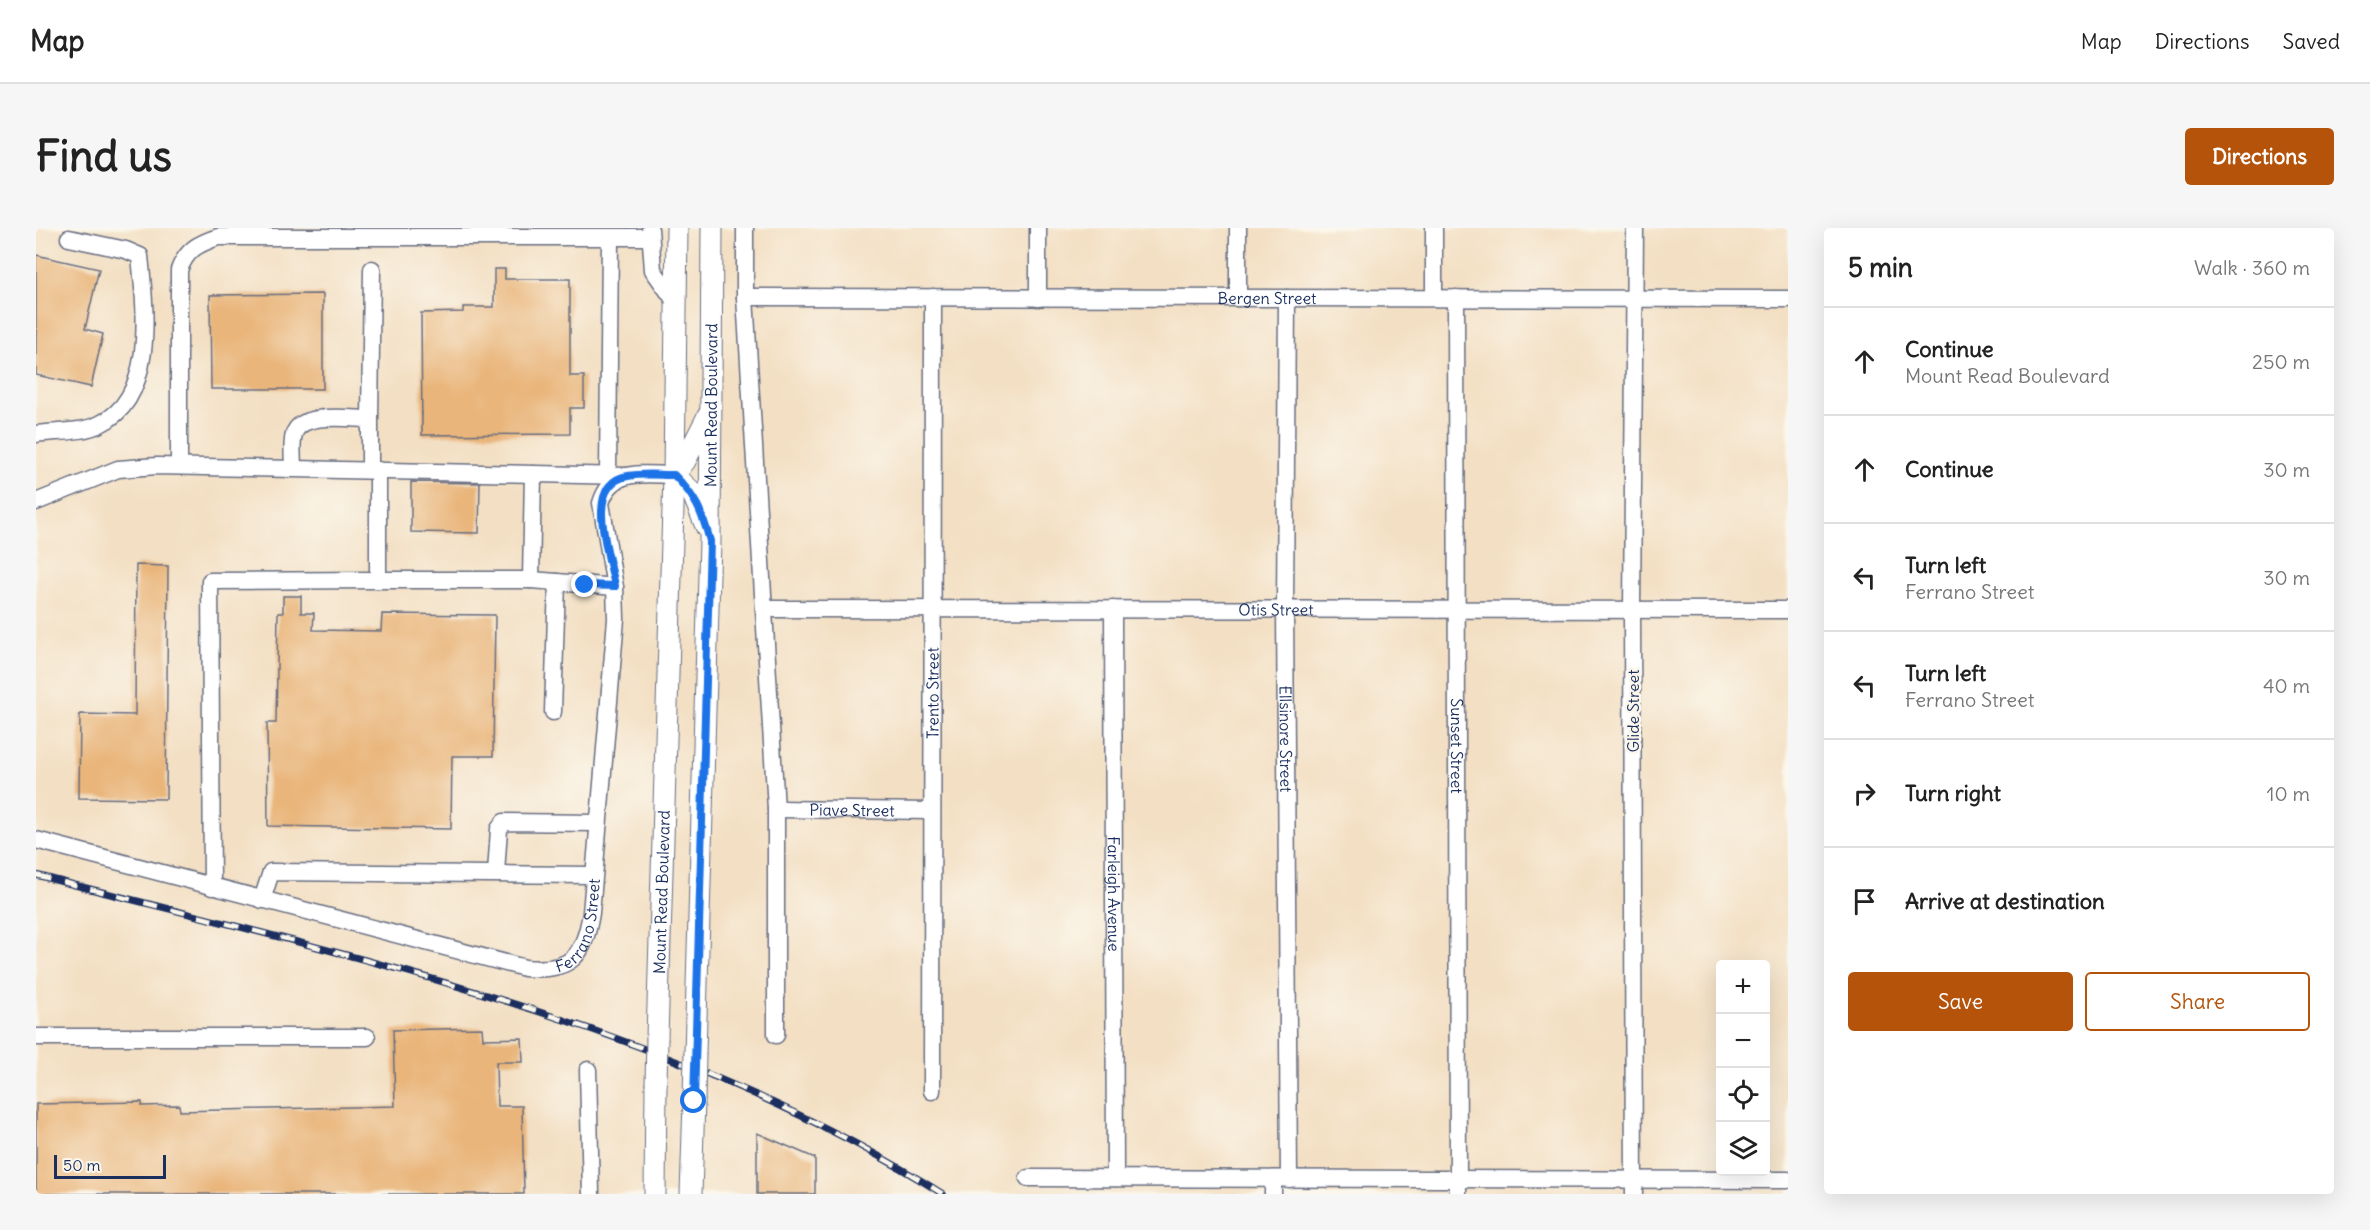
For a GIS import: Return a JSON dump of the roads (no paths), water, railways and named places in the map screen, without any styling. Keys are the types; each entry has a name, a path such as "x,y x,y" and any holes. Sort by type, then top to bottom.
{"main road":[{"name":"Mount Read Boulevard","path":"655,1194 657,1038 674,475 677,228"},
{"name":"Mount Read Boulevard","path":"691,1194 710,541 712,228"},
{"path":"710,541 701,509 692,492 674,475 685,461 711,410"}],"street":[{"path":"745,228 745,297 776,808 776,1035"},
{"path":"1038,228 1038,298"},
{"path":"1238,228 1238,298"},
{"path":"1434,228 1434,298"},
{"name":"Glide Street","path":"1634,1187 1632,610 1635,228"},
{"path":"179,466 179,270 185,255 197,245 219,237 610,237 650,233 653,270 677,304"},
{"path":"609,475 610,237"},
{"path":"36,434 97,426 112,417 126,402 142,361 146,315 140,256 126,250 69,238"},
{"path":"372,268 370,419 378,580"},
{"name":"Bergen Street","path":"745,297 1788,299"},
{"name":"Trento Street","path":"932,1091 930,811 933,297"},
{"name":"Ellsinore Street","path":"1278,1184 1286,610 1287,298"},
{"name":"Sunset Street","path":"1456,298 1458,1187"},
{"path":"293,468 294,435 297,428 307,420 370,419"},
{"path":"36,502 118,469 179,466 627,476 674,475"},
{"path":"531,580 533,474"},
{"name":"Ferrano Street","path":"36,840 525,968 549,970 569,963 581,949 588,932 616,619 615,586 601,503 605,491 614,481 627,476"},
{"path":"212,887 210,580 531,580 615,586"},
{"path":"553,712 557,582"},
{"name":"Otis Street","path":"764,609 1788,610"},
{"name":"Farleigh Avenue","path":"1113,609 1115,1179"},
{"name":"Piave Street","path":"776,808 930,811"},
{"path":"496,873 499,829 504,822 597,823"},
{"path":"262,900 271,872 593,875"},
{"path":"36,1037 367,1037"},
{"path":"588,1070 591,1194"},
{"path":"1028,1178 1458,1187 1634,1187 1788,1180"}],"railway":[{"path":"36,875 386,966 502,1000 616,1038 728,1083 837,1134 943,1194"}]}
